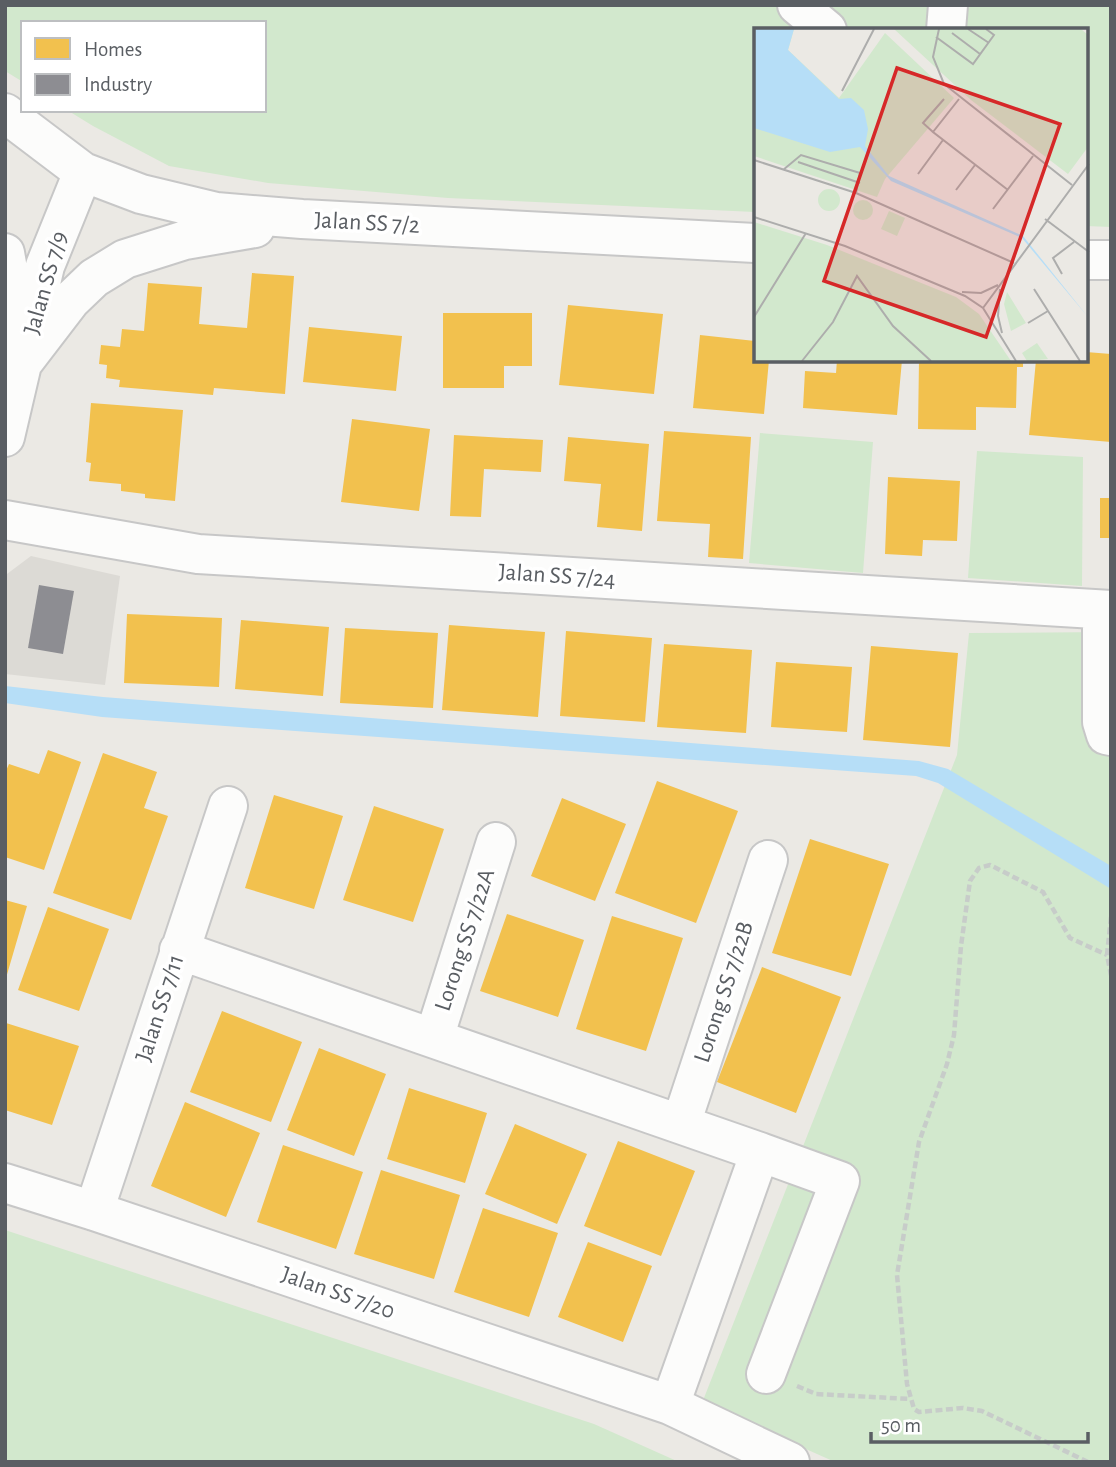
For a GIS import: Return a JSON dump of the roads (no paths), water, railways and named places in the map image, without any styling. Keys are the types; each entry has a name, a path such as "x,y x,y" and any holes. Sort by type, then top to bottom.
{"street":[{"path":"797,5 825,28"},
{"path":"946,28 948,5"},
{"name":"Jalan SS 7/2","path":"5,113 83,172 141,194 216,212 754,243"},
{"name":"Jalan SS 7/9","path":"5,437 45,266 83,172"},
{"path":"25,360 71,300 94,278 125,259 185,240 302,219"},
{"path":"5,253 25,360"},
{"path":"1088,260 1111,260"},
{"name":"Jalan SS 7/24","path":"5,520 198,554 1106,610"},
{"path":"1106,610 1107,680 1102,722 1106,735 1111,736"},
{"name":"Jalan SS 7/11","path":"94,1211 228,806"},
{"name":"Lorong SS 7/22A","path":"433,1038 496,842"},
{"name":"Lorong SS 7/22B","path":"681,1124 768,860"},
{"path":"179,950 840,1181 765,1374"},
{"path":"670,1405 760,1152"},
{"name":"Jalan SS 7/20","path":"5,1183 670,1405 790,1462"}],"water":[{"path":"5,686 103,697 919,761 948,769 1111,866 1111,889 938,783 916,776 102,717 5,703"}]}
